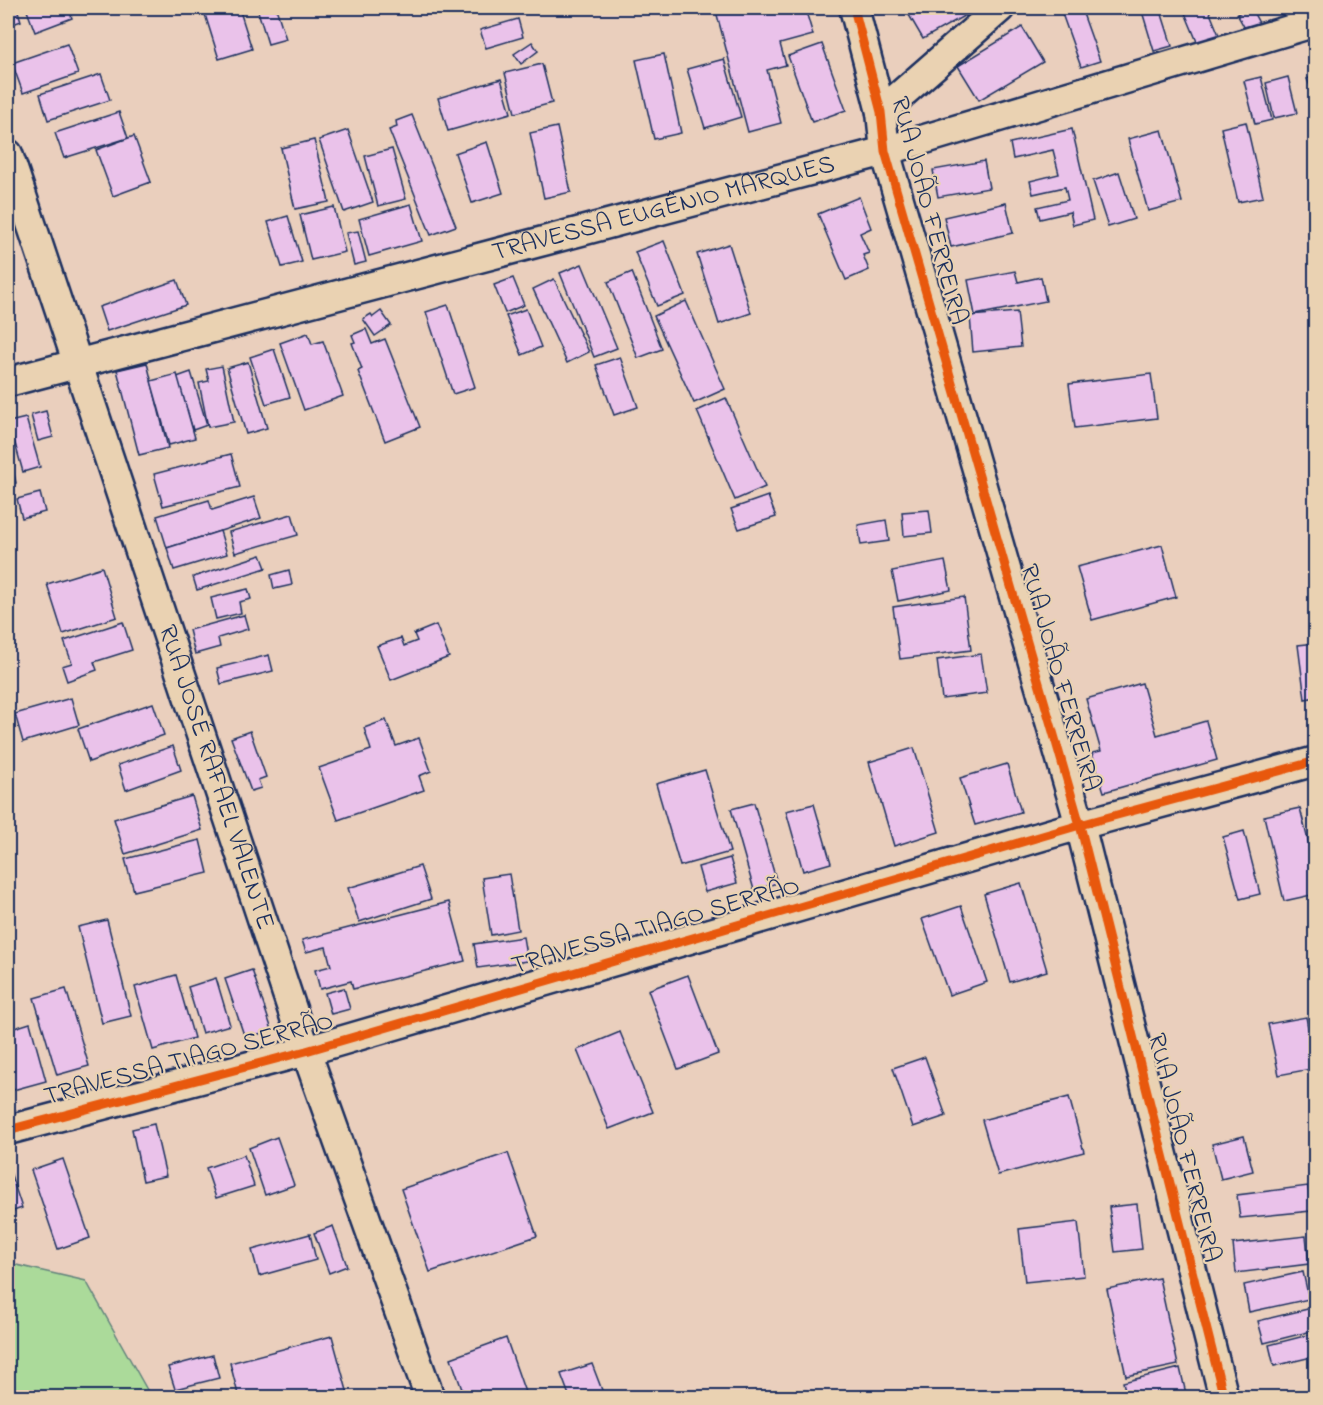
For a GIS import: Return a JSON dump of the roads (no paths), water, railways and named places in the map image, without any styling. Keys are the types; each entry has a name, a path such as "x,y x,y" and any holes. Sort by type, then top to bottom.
{"street":[{"name":"RUA JOÃO FERREIRA","path":"854,8 881,112 885,151 1080,825 1224,1398"},
{"path":"881,112 1000,8"},
{"name":"TRAVESSA EUGÊNIO MARQUES","path":"8,382 885,151 1316,22"},
{"name":"RUA JOSÉ RAFAEL VALENTE","path":"8,154 306,1051 430,1398"},
{"name":"TRAVESSA TIAGO SERRÃO","path":"8,1130 306,1051 1080,825 1316,761"}]}
